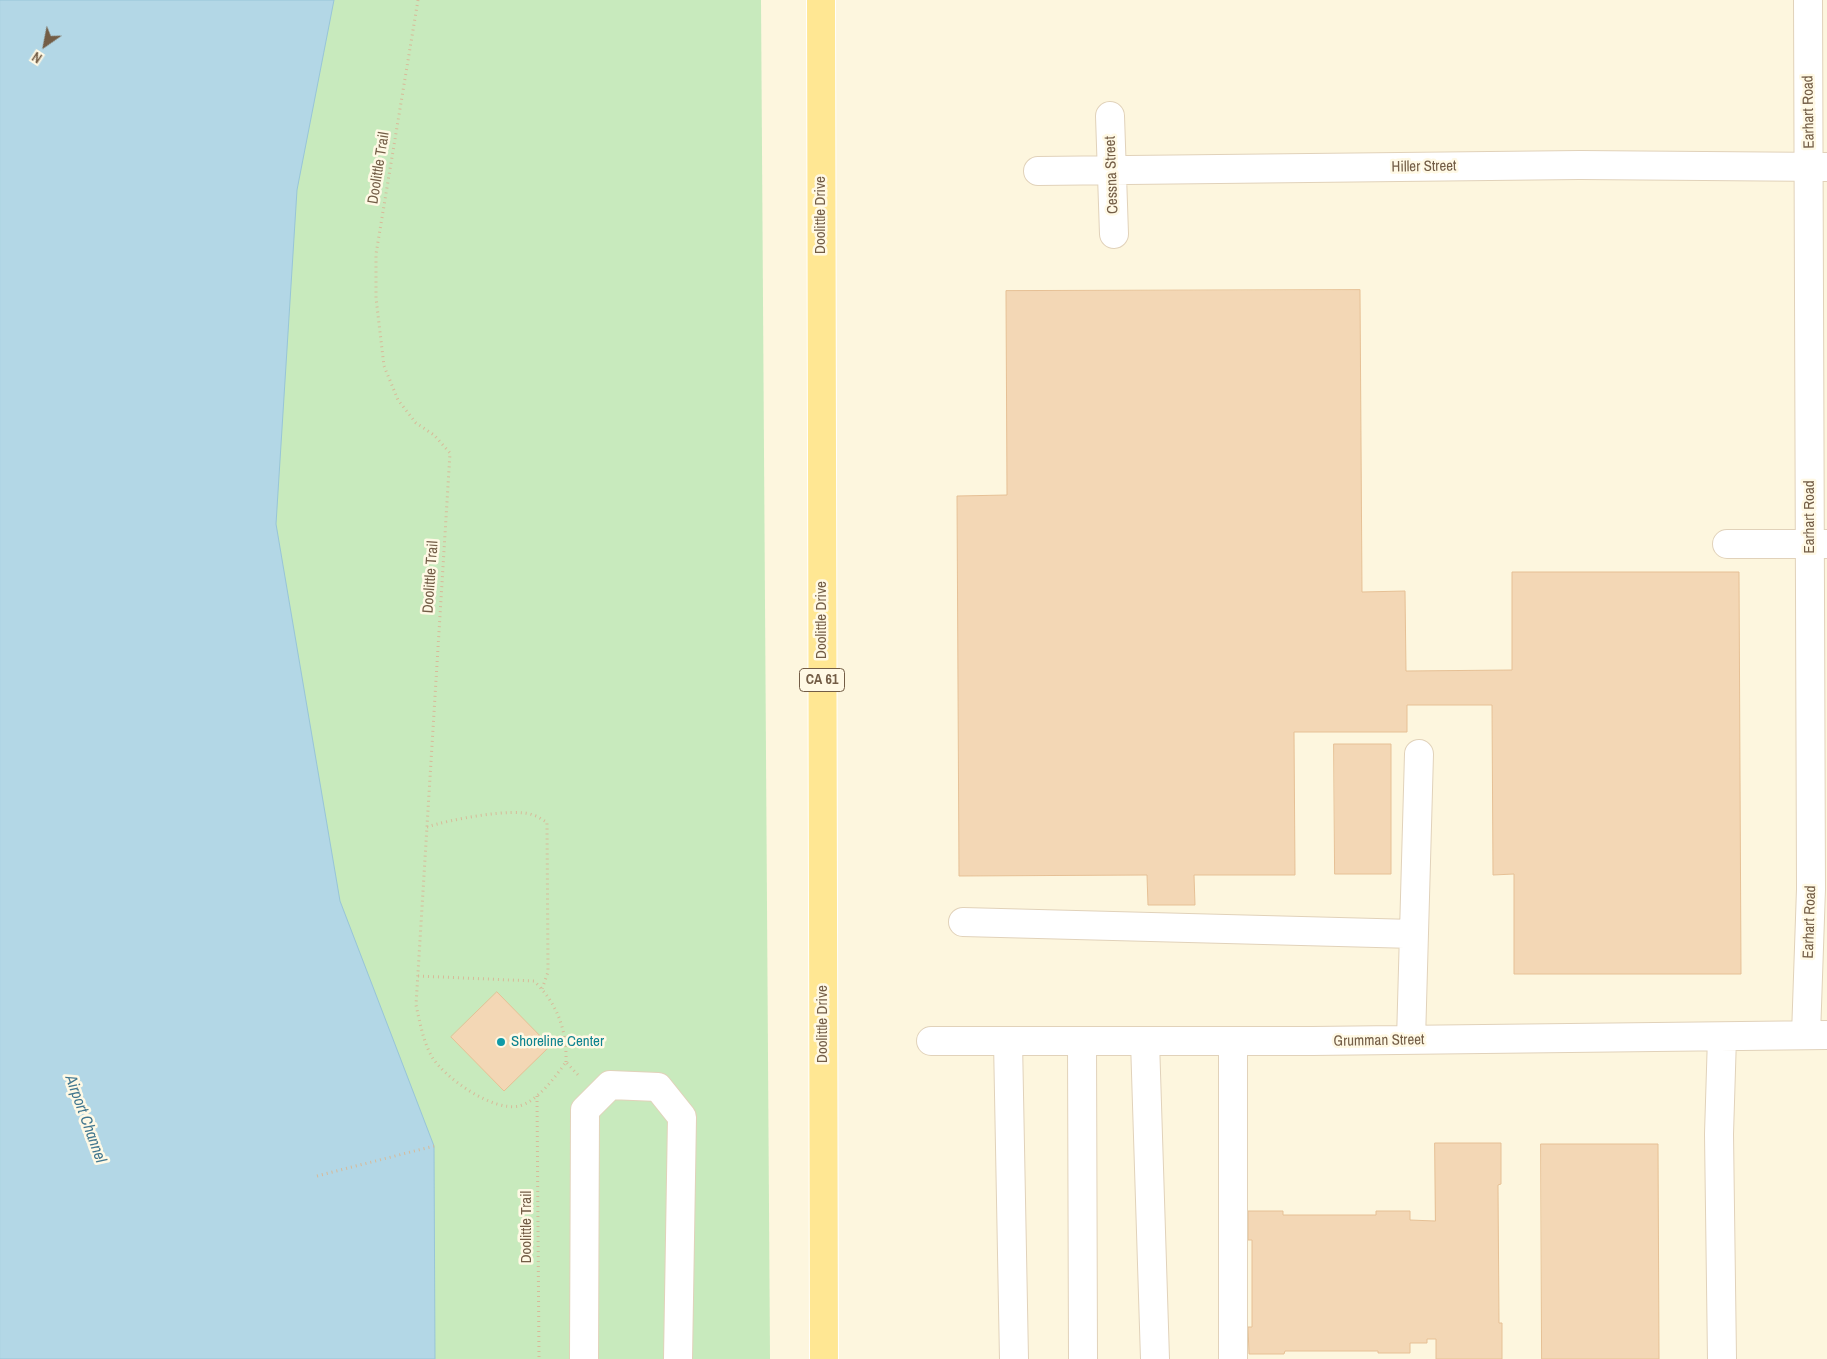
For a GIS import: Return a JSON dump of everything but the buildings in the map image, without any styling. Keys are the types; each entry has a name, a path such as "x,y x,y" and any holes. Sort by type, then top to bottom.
{"main road":[{"name":"Doolittle Drive","path":"821,0 824,1359"}],"street":[{"name":"Earhart Road","path":"1808,0 1818,168 1819,889 1817,1035"},
{"name":"Cessna Street","path":"1110,116 1114,234"},
{"name":"Hiller Street","path":"1038,171 1580,165 1818,168"},
{"path":"1727,544 1818,544"},
{"path":"1411,1040 1419,754"},
{"path":"962,922 1414,934"},
{"name":"Grumman Street","path":"931,1041 1411,1040 1817,1035"},
{"path":"1722,1037 1719,1134 1722,1359"},
{"path":"1008,1041 1014,1359"},
{"path":"1145,1041 1155,1359"},
{"path":"1233,1041 1233,1359"},
{"path":"1082,1042 1083,1359"},
{"path":"584,1359 585,1110 610,1085 658,1087 682,1117 678,1359"}],"path":[{"name":"Doolittle Trail","path":"418,0 376,254 376,298 384,366 398,400 416,423 434,435 450,453 416,1005 422,1032 432,1057 450,1078 498,1105 520,1106 537,1095 554,1080 566,1062"},
{"path":"427,827 448,820 493,814 532,814 547,822 548,972 542,989"},
{"path":"418,976 534,981 542,989 563,1025 566,1062 598,1097"},
{"name":"Doolittle Trail","path":"537,1095 539,1359"},
{"path":"317,1176 434,1146"}],"green space":[{"path":"0,0 761,0 770,1359 0,1359"}],"water":[{"name":"Airport Channel","path":"0,0 334,0 297,190 276,524 340,901 434,1146 435,1359 0,1359"}],"place":[{"name":"Shoreline Center","path":"501,1042"}]}
